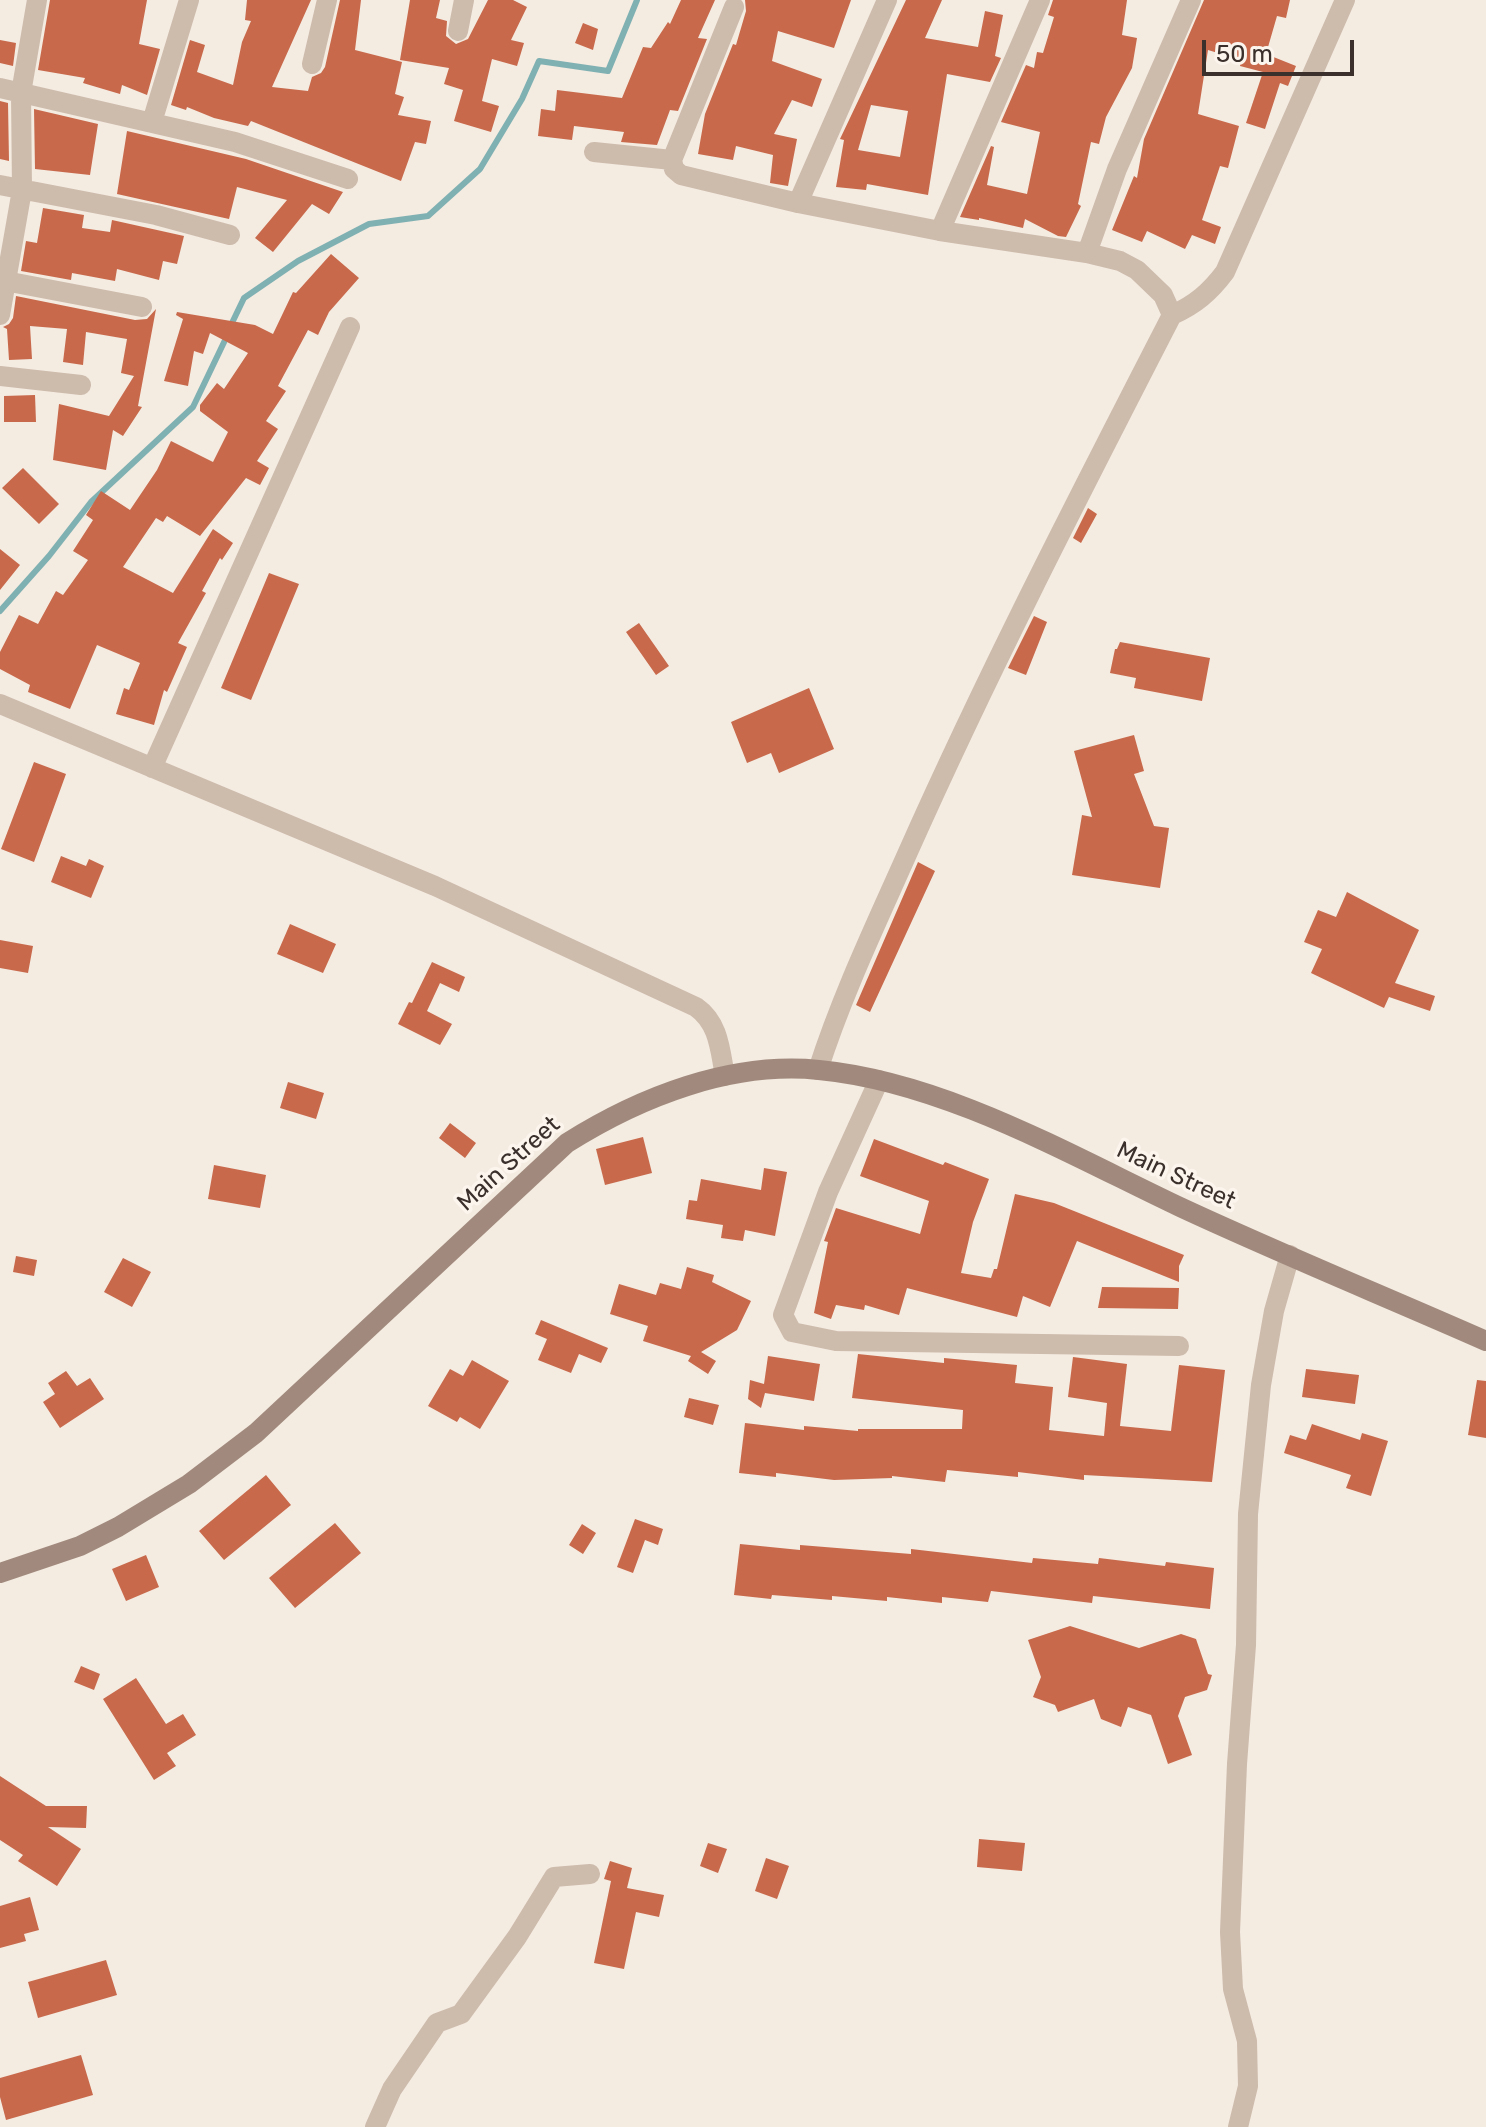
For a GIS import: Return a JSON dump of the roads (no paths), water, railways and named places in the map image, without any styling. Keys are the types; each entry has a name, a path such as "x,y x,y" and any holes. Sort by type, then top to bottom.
{"main road":[{"name":"Main Street","path":"0,1573 57,1555 118,1527 200,1476 256,1433 567,1143 592,1127 671,1091 761,1070 818,1070 879,1080 960,1104 1486,1341"}],"street":[{"path":"0,315 3,280 22,190 21,93 37,0"},
{"path":"152,122 189,0"},
{"path":"312,64 327,0"},
{"path":"458,31 464,0"},
{"path":"798,203 887,0"},
{"path":"940,231 1040,0"},
{"path":"1087,253 1117,169 1191,0"},
{"path":"818,1070 835,1018 941,778 1096,463 1172,315 1190,307 1211,291 1225,272 1345,0"},
{"path":"734,7 672,160 674,169 692,179 798,203 1120,261 1137,270 1163,295 1172,315"},
{"path":"0,88 235,142 348,179"},
{"path":"594,152 672,160"},
{"path":"0,185 156,215 230,235"},
{"path":"3,280 142,307"},
{"path":"152,768 350,327"},
{"path":"0,376 81,385"},
{"path":"0,704 435,886 696,1007 709,1016 716,1031 725,1076"},
{"path":"879,1080 828,1192 783,1315 792,1332 836,1341 1179,1346"},
{"path":"1238,2127 1248,2086 1247,2041 1233,1989 1230,1932 1246,1645 1248,1514 1261,1385 1274,1311 1290,1255"},
{"path":"375,2127 392,2089 437,2023 461,2014 517,1937 554,1877 590,1874"}],"waterway":[{"path":"231,325 244,298 298,261 369,224 428,216 480,169 522,99 539,61 608,71 637,0"},
{"path":"0,611 91,502 193,407 227,336"}]}
